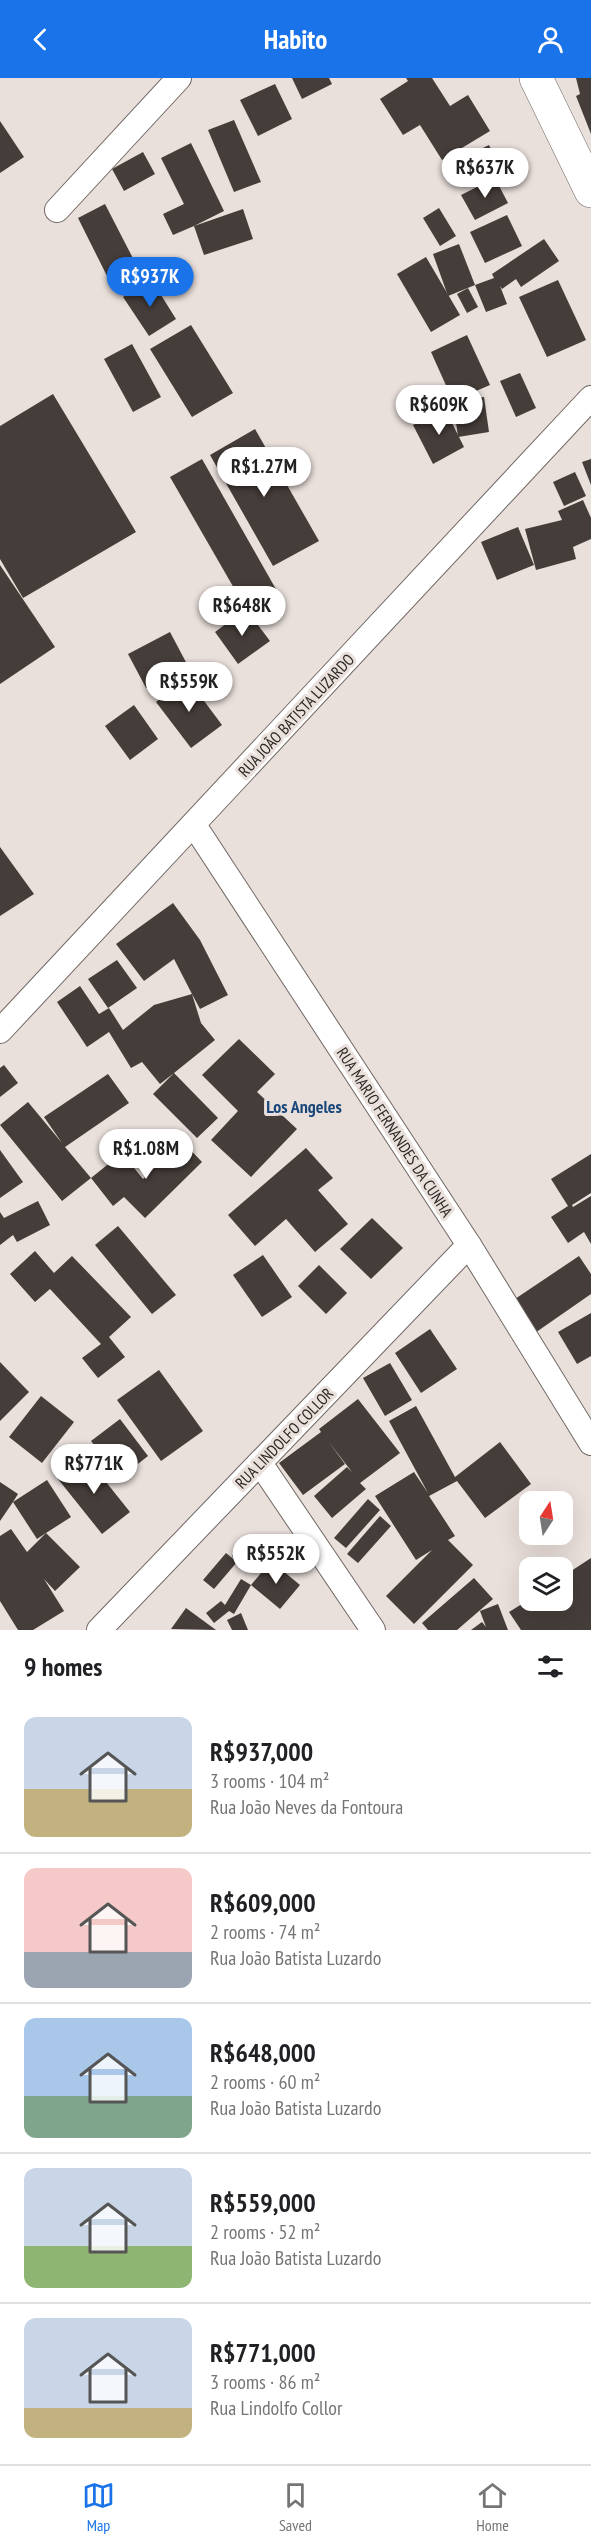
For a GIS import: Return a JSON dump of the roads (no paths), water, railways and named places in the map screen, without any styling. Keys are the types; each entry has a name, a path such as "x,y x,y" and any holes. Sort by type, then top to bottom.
{"street":[{"path":"57,210 179,78"},
{"path":"536,78 591,191"},
{"name":"RUA JOÃO BATISTA LUZARDO","path":"0,1031 591,398"},
{"name":"RUA MARIO FERNANDES DA CUNHA","path":"194,825 470,1245 591,1443"},
{"name":"RUA LINDOLFO COLLOR","path":"99,1630 470,1245"},
{"path":"260,1463 374,1630"}],"district":[{"name":"Los Angeles","path":"304,1107"}]}
